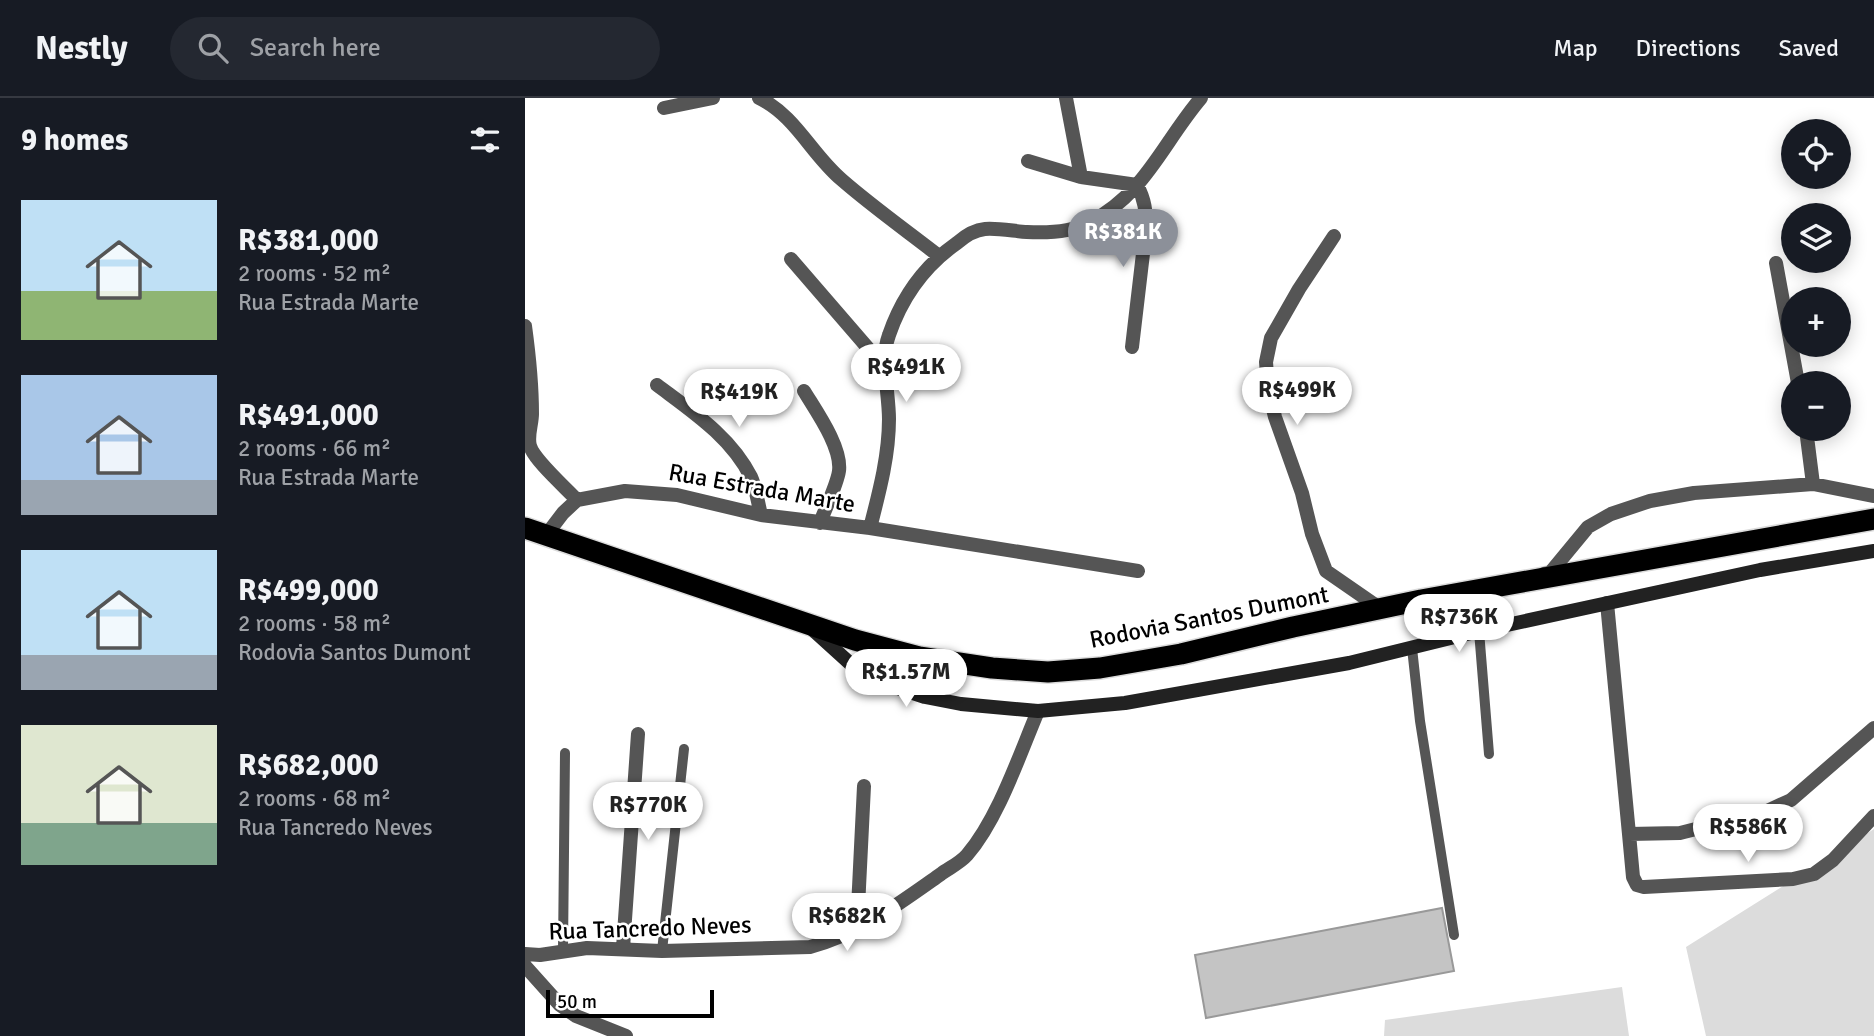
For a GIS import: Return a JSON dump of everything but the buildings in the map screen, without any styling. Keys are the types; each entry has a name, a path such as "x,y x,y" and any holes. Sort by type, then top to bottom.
{"highway":[{"name":"Rodovia Santos Dumont","path":"525,528 807,625 919,657 992,668 1048,671 1100,668 1181,654 1421,600 1874,519"}],"street":[{"path":"664,108 713,98"},
{"path":"759,98 772,104 788,117 807,143 840,179 939,256"},
{"path":"1066,98 1081,177"},
{"name":"Rua Estrada Marte","path":"577,500 615,492 640,491 677,495 761,515 870,528 888,440 887,339 904,300 926,268 969,233 982,229 1030,232 1070,229 1086,224 1111,210 1149,172 1201,98"},
{"path":"1028,161 1081,177 1137,185 1144,200 1146,228 1132,347"},
{"path":"1334,236 1271,338 1266,362 1268,388 1275,417 1302,493 1312,534 1326,570 1381,609"},
{"path":"791,259 886,369"},
{"path":"1776,263 1796,371"},
{"path":"525,326 531,403 531,449 577,500 547,534"},
{"path":"657,385 720,434 736,453 752,479 761,515"},
{"path":"804,391 828,433 838,458 839,472 820,523"},
{"path":"1808,441 1813,484"},
{"path":"1421,600 1550,573 1588,527 1611,514 1650,501 1694,493 1813,484 1874,495 1874,505"},
{"path":"870,528 1138,570"},
{"path":"807,625 854,667 886,684 925,697 961,704 1038,711 1125,703 1349,663 1479,631 1761,570 1874,551"},
{"path":"1607,603 1633,877 1637,885 1644,887 1793,879 1814,874 1833,860 1874,816"},
{"name":"Rua Tancredo Neves","path":"525,954 540,955 587,948 662,951 810,947 831,941 898,905 965,858 994,811 1038,711"},
{"path":"1629,834 1680,833 1767,811 1791,800 1874,728"},
{"path":"623,948 638,734"},
{"path":"857,928 864,786"},
{"path":"525,966 560,1005 576,1016 626,1036"}],"lane":[{"path":"1479,631 1489,754"},
{"path":"1412,648 1420,721 1454,935"},
{"path":"662,951 684,749"},
{"path":"563,950 565,753"}],"shaded area":[{"path":"1874,829 1874,1036 1706,1036 1686,947"},
{"path":"1622,987 1629,1036 1384,1036 1385,1020"}]}
